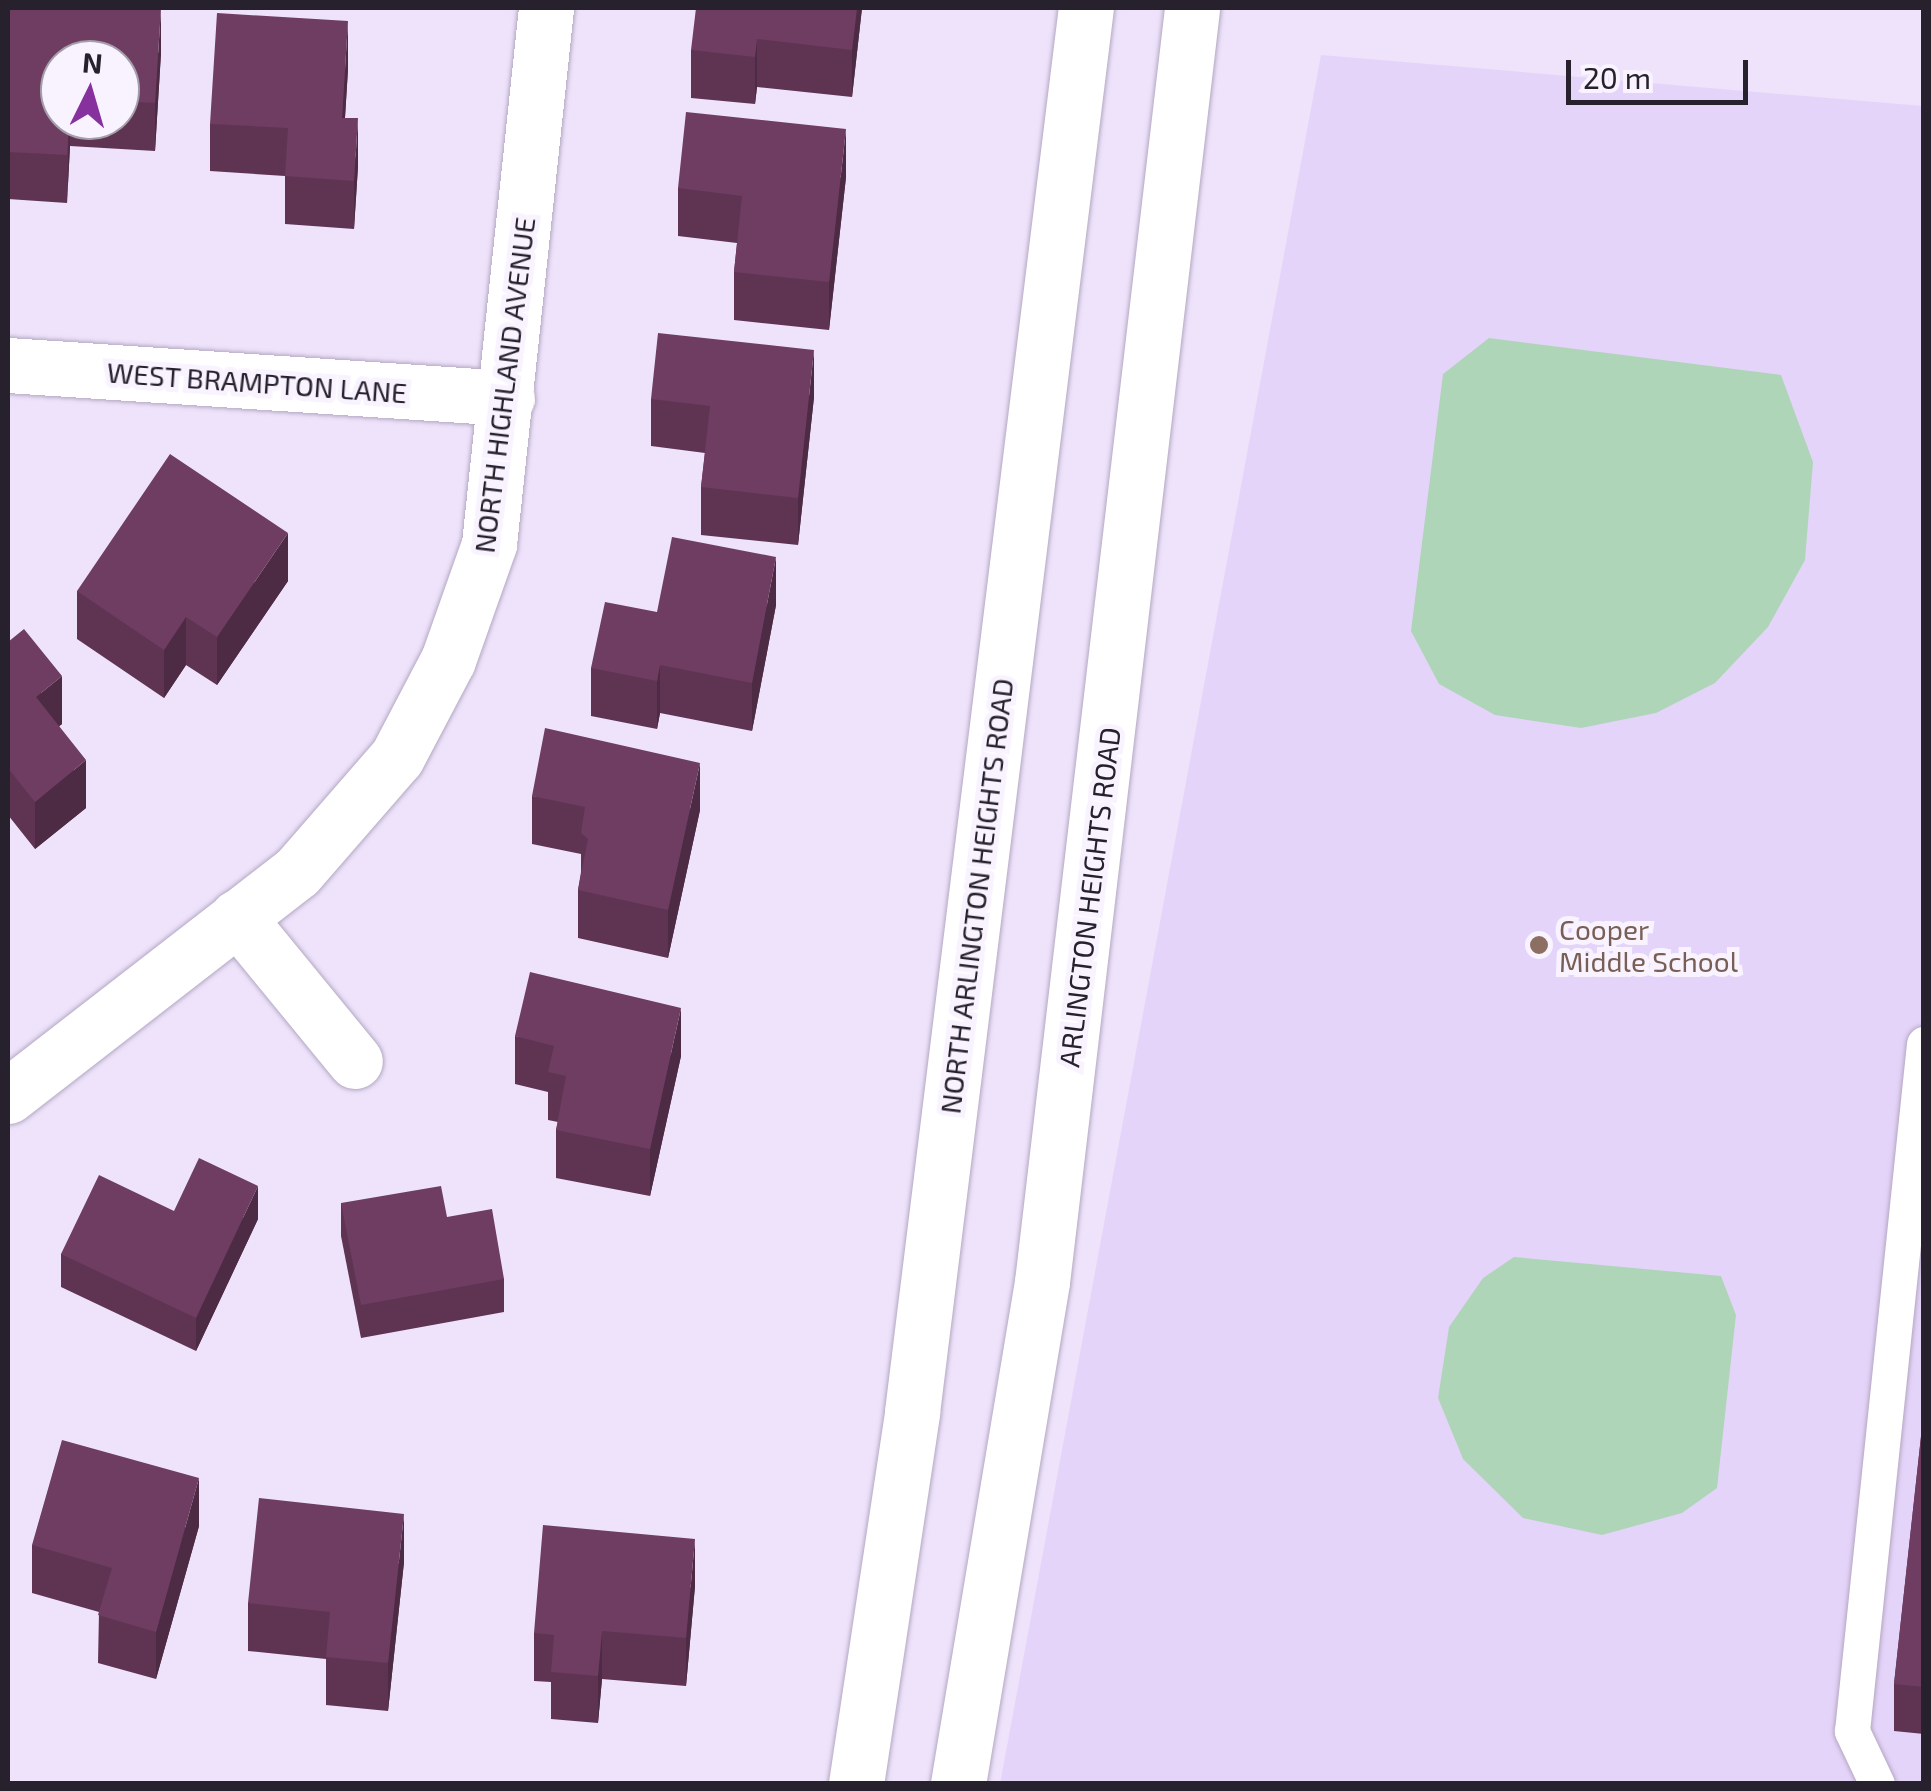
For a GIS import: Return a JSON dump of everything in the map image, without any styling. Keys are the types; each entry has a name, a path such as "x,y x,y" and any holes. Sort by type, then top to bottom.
{"main road":[{"name":"NORTH HIGHLAND AVENUE","path":"8,1096 297,872 397,757 448,660 489,544 546,8"},
{"name":"NORTH ARLINGTON HEIGHTS ROAD","path":"856,1784 912,1412 1086,8"},
{"name":"ARLINGTON HEIGHTS ROAD","path":"958,1784 1042,1282 1192,8"},
{"name":"WEST BRAMPTON LANE","path":"8,365 507,398"},
{"path":"237,917 355,1061"}],"lane":[{"path":"1877,1784 1852,1730 1924,1044"}],"shaded area":[{"name":"Cooper Middle School","path":"1321,55 1923,106 1923,1783 1000,1784"}],"green space":[{"path":"1489,338 1781,375 1813,462 1805,560 1768,627 1715,683 1656,713 1581,728 1495,715 1439,684 1411,631 1443,374"},
{"path":"1514,1257 1721,1276 1736,1315 1717,1488 1682,1513 1602,1535 1523,1518 1463,1459 1438,1398 1449,1327 1483,1278"}],"building":[{"path":"9,8 161,8 155,103 140,102 140,40 40,40 40,140 68,140 67,155 8,152"},
{"path":"696,8 857,8 852,50 757,39 755,57 691,50"},
{"path":"217,13 348,21 342,118 358,118 354,181 285,176 288,128 210,124"},
{"path":"686,112 846,129 829,282 734,272 742,196 678,188"},
{"path":"658,333 814,350 798,498 701,487 710,406 651,399"},
{"path":"170,454 288,533 217,637 186,617 164,650 77,591"},
{"path":"672,537 776,557 752,683 660,665 657,681 591,668 605,602 657,612"},
{"path":"24,629 62,676 36,697 86,760 35,802 8,768 8,642"},
{"path":"545,728 700,763 668,910 578,890 588,839 581,833 585,807 532,796"},
{"path":"530,972 681,1008 650,1149 556,1130 566,1076 548,1072 554,1046 515,1036"},
{"path":"199,1158 258,1186 196,1318 61,1254 99,1175 174,1211"},
{"path":"441,1186 447,1217 492,1209 504,1279 361,1305 341,1203"},
{"path":"1924,1409 1924,1687 1894,1684"},
{"path":"62,1440 199,1478 156,1632 98,1615 112,1568 32,1545"},
{"path":"259,1498 404,1514 388,1663 326,1657 330,1612 248,1603"},
{"path":"543,1525 695,1539 686,1638 602,1631 598,1676 551,1672 554,1635 534,1633"}],"place":[{"name":"Cooper Middle School","path":"1539,945"}]}
